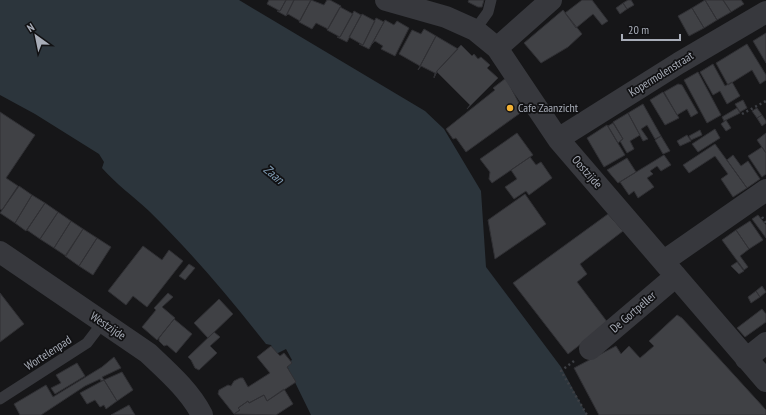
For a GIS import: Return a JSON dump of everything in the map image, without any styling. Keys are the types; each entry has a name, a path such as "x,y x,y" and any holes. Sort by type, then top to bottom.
{"street":[{"name":"Oostzijde","path":"386,0 446,17 475,30 497,48 558,139 766,381"},
{"path":"497,48 551,0"},
{"name":"Kopermolenstraat","path":"558,139 679,63 766,12"},
{"name":"De Gortpeller","path":"590,349 670,268 766,190"},
{"name":"Westzijde","path":"0,252 148,353 167,370 202,415"},
{"path":"746,359 766,343"}],"lane":[{"path":"475,30 488,12 490,0"},
{"name":"Wortelenpad","path":"0,399 87,343 103,322"}],"path":[{"path":"742,114 766,101"},
{"path":"587,415 561,370 590,349"}],"water":[{"name":"Zaan","path":"0,0 239,0 425,111 444,129 481,191 486,267 561,367 587,415 311,415 286,364 292,360 286,349 276,354 271,345 266,344 224,292 180,242 149,211 107,174 102,168 104,162 99,154 35,114 0,95"}],"building":[{"path":"269,0 286,0 280,11 267,4"},
{"path":"286,0 294,0 286,16 277,11 280,11"},
{"path":"294,0 311,0 300,21 288,14 286,16"},
{"path":"311,0 324,5 327,0 330,0 341,6 328,29 316,23 312,29 299,22"},
{"path":"469,0 484,0 482,7 478,7 468,2"},
{"path":"582,0 592,0 608,21 602,25 593,14 576,28 565,13"},
{"path":"631,0 634,5 627,9 623,3"},
{"path":"705,0 723,0 731,12 717,20"},
{"path":"705,0 717,20 704,28 692,8"},
{"path":"723,0 741,0 744,4 731,12"},
{"path":"623,3 627,9 620,14 616,8"},
{"path":"340,7 353,14 340,37 327,30"},
{"path":"692,8 704,28 689,36 678,16"},
{"path":"563,10 582,34 568,47 541,63 524,43"},
{"path":"354,11 361,15 347,42 337,37 340,37"},
{"path":"362,14 375,21 363,45 349,37"},
{"path":"376,18 384,22 369,49 359,44 363,45"},
{"path":"385,20 394,25 397,21 409,28 395,56 381,49 383,46 375,41 372,44"},
{"path":"424,29 436,36 420,66 399,54 412,30 421,34"},
{"path":"766,33 766,63 753,41"},
{"path":"436,36 458,49 437,71 434,78 435,73 421,66 418,70"},
{"path":"747,44 766,75 766,80 760,84 752,70 728,85 716,63"},
{"path":"461,45 472,56 474,54 478,59 481,57 490,65 487,68 498,78 467,109 470,105 437,72 434,77 437,71"},
{"path":"713,64 725,86 732,82 740,96 727,104 720,91 713,95 700,72"},
{"path":"698,72 721,115 707,123 684,80"},
{"path":"506,78 523,111 466,152 456,138 453,139 446,129 495,90 493,88"},
{"path":"678,84 682,85 698,113 691,117 687,109 677,115 664,92"},
{"path":"663,92 679,118 665,125 650,100"},
{"path":"743,100 747,108 740,112 735,104"},
{"path":"643,104 661,136 655,139 647,125 641,129 648,139 643,141 628,113"},
{"path":"737,108 740,113 724,121 722,117"},
{"path":"757,108 762,115 757,118 752,111"},
{"path":"0,112 35,135 6,178 18,186 2,210 0,209"},
{"path":"628,113 640,135 630,141 634,149 627,153 620,141 623,139 613,122"},
{"path":"762,115 766,123 762,126 757,118"},
{"path":"726,120 731,128 726,131 721,124"},
{"path":"613,123 623,139 618,143 608,126"},
{"path":"607,125 625,155 604,167 587,138"},
{"path":"715,129 720,138 698,152 692,144"},
{"path":"700,130 702,135 691,140 689,136"},
{"path":"517,133 533,155 492,183 489,179 490,172 480,159"},
{"path":"766,133 766,153 757,140"},
{"path":"687,135 691,141 680,146 677,141"},
{"path":"661,136 670,151 663,154 655,140"},
{"path":"715,144 747,188 733,197 721,179 728,174 715,156 689,173 683,165"},
{"path":"762,147 766,153 766,174 762,177 748,156"},
{"path":"664,155 671,165 661,171 657,166 650,171 653,174 647,178 654,187 638,198 634,191 629,195 620,182"},
{"path":"733,155 741,166 748,161 760,179 747,188 727,160"},
{"path":"530,157 536,165 541,162 552,178 529,195 526,191 514,199 505,187 517,179 511,170"},
{"path":"627,158 636,172 618,183 607,170"},
{"path":"19,186 32,195 15,223 0,213"},
{"path":"525,194 546,224 495,259 488,220"},
{"path":"32,195 45,203 26,231 15,223"},
{"path":"45,203 58,212 40,239 27,230"},
{"path":"58,212 71,221 54,248 40,239"},
{"path":"608,214 623,231 580,264 587,274 577,282 608,323 568,354 513,283"},
{"path":"758,215 766,225 766,238 752,219"},
{"path":"71,221 83,229 66,256 54,248"},
{"path":"750,221 763,240 749,249 736,230"},
{"path":"83,229 97,238 79,266 65,256"},
{"path":"736,230 749,249 740,256 748,267 744,270 722,240"},
{"path":"97,238 111,247 93,275 79,266"},
{"path":"143,246 162,260 169,250 183,261 147,307 133,296 126,305 108,291"},
{"path":"737,262 744,271 739,274 731,266"},
{"path":"189,264 195,268 185,280 179,276"},
{"path":"762,286 766,292 760,297 756,291"},
{"path":"756,291 760,297 751,303 748,297"},
{"path":"0,293 24,324 0,342"},
{"path":"168,293 173,297 162,307 175,318 157,340 142,327 156,310 154,308"},
{"path":"219,299 233,314 208,338 194,323"},
{"path":"762,309 766,314 766,322 745,337 737,328"},
{"path":"677,315 682,318 766,410 766,415 599,415 574,368 616,346 621,354 629,346 640,358 654,346 649,341"},
{"path":"174,319 192,334 176,353 167,345 164,346 159,341 159,338"},
{"path":"214,332 220,337 210,346 217,353 199,370 195,368 188,357"},
{"path":"271,346 280,356 284,353 292,363 287,367 296,382 267,401 264,395 249,403 248,401 238,408 240,410 234,414 218,394 219,390 228,385 231,386 234,381 240,378 243,378 248,387 270,373 257,357"},
{"path":"114,357 121,368 102,377 104,380 101,381 100,379 85,386 41,415 20,415 14,404 46,385 53,397 102,367"},
{"path":"77,363 85,376 55,394 51,388 61,383 56,375"},
{"path":"122,372 133,390 117,401 104,380"},
{"path":"104,380 117,401 106,409 104,405 100,407 95,400 87,404 80,393"},
{"path":"284,389 293,404 276,415 234,414 240,410 238,408 248,401 249,403 264,395 267,401"},
{"path":"129,405 135,415 111,415"}],"place":[{"name":"Cafe Zaanzicht","path":"510,108"}]}
